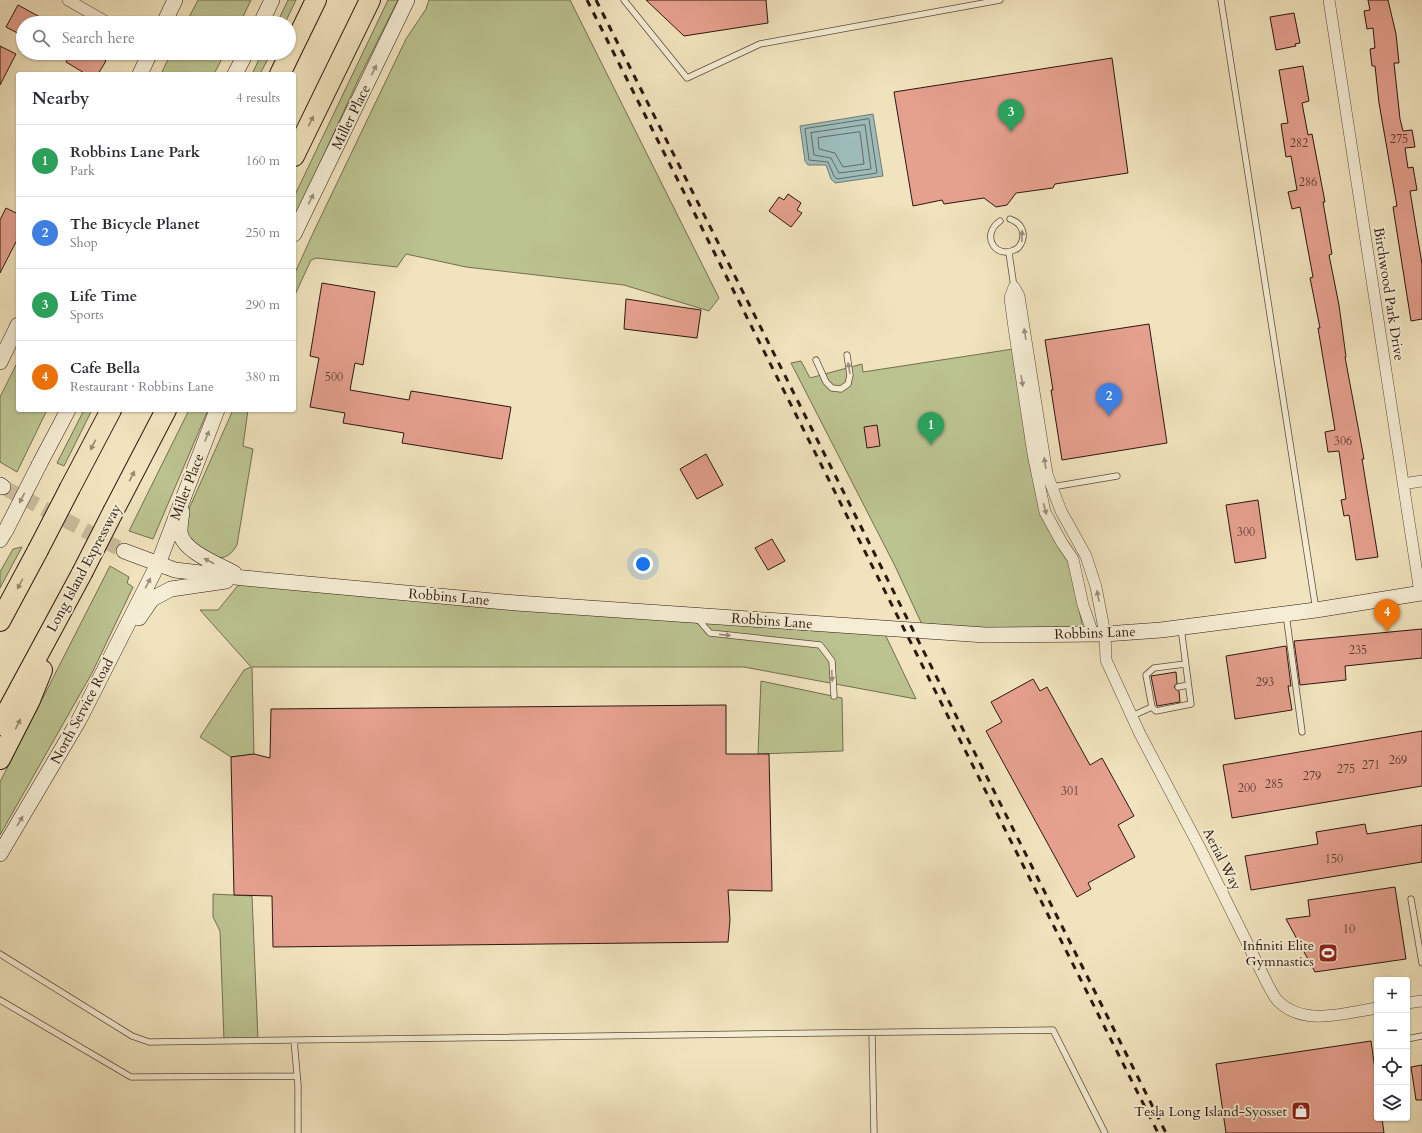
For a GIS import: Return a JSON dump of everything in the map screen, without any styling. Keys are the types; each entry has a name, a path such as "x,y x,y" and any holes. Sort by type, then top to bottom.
{"highway":[{"path":"296,41 316,0"},
{"path":"296,152 370,0"},
{"path":"281,72 287,60"},
{"path":"0,621 110,412"},
{"name":"Long Island Expressway","path":"0,725 82,573 165,412"},
{"path":"0,759 30,700 42,672 50,631"}],"street":[{"path":"68,0 96,16"},
{"path":"167,16 174,0"},
{"path":"264,16 272,0"},
{"name":"Miller Place","path":"296,230 407,0"},
{"name":"Birchwood Park Drive","path":"1328,0 1421,593"},
{"path":"141,72 147,60"},
{"path":"236,72 242,60"},
{"path":"1014,288 1019,296 1047,474 1061,511 1086,556 1096,587 1099,634"},
{"path":"1014,288 1010,298 1014,328 1034,454 1045,512 1062,543 1073,559 1083,605 1099,634"},
{"path":"0,362 16,329"},
{"path":"3,535 67,412"},
{"name":"Miller Place","path":"158,564 216,412"},
{"path":"197,462 182,511 180,533 186,544 198,554 244,578"},
{"path":"1404,484 1422,481"},
{"name":"Robbins Lane","path":"124,551 176,570 244,578 516,603 985,635 1099,634 1181,628 1316,610 1421,593"},
{"name":"North Service Road","path":"0,854 75,726 158,564"},
{"path":"106,667 146,607 160,594 171,589 244,578"},
{"name":"Aerial Way","path":"1099,634 1106,660 1132,716 1268,986 1278,1001 1291,1010 1308,1016 1323,1016 1374,1008"},
{"path":"1410,1003 1422,1001"}],"lane":[{"path":"624,0 687,78 760,44 1000,0"},
{"path":"1220,0 1316,610"},
{"path":"1000,221 995,225 991,232 992,242 999,250 1009,253 1018,248 1024,236 1019,224 1010,219"},
{"path":"1009,253 1014,288"},
{"path":"816,360 826,382 832,388 841,389 848,384 850,375 846,355"},
{"path":"1052,487 1117,476"},
{"path":"1286,614 1302,732"},
{"path":"694,615 710,633 820,645 832,661 834,696"},
{"path":"1181,628 1191,704 1156,711 1152,707 1151,692 1146,675 1154,668 1185,664"},
{"path":"1178,687 1188,685"},
{"path":"1132,716 1152,707"},
{"path":"1411,899 1422,963"},
{"path":"0,954 132,1036 149,1042 1053,1030 1105,1133"},
{"path":"0,1000 131,1077 297,1076"},
{"path":"872,1033 874,1133"},
{"path":"1410,1038 1422,1036"},
{"path":"294,1040 297,1076 298,1133"}],"green space":[{"path":"198,0 251,0 243,16 190,16"},
{"path":"288,0 296,0 288,16 280,16"},
{"path":"388,0 398,0 359,78 296,216 296,193"},
{"path":"429,0 570,0 719,298 709,311 624,285 466,267 406,254 397,267 316,258 311,260 296,293 296,271 314,231 406,39 426,9"},
{"path":"168,60 221,60 215,72 162,72"},
{"path":"259,60 267,60 261,72 253,72"},
{"path":"1013,349 1040,512 1070,564 1084,634 925,631 895,566 791,363 801,361 810,378 862,364 863,372"},
{"path":"16,365 16,412 46,412 17,472 0,462 0,397"},
{"path":"83,412 91,412 64,466 57,463"},
{"path":"188,412 207,412 153,539 129,531"},
{"path":"232,412 248,412 243,446 253,449 237,545 231,553 225,557 219,558 206,553 187,539 188,511"},
{"path":"22,547 0,588 0,572 13,549"},
{"path":"110,566 129,577 127,583 133,587 92,673 0,835 0,782"},
{"path":"244,578 882,628 916,699 744,667 252,667 254,754 231,757 200,737 244,670 251,667 200,610 218,610"},
{"path":"761,681 842,698 843,751 758,754"},
{"path":"213,894 252,896 258,1040 224,1040 220,931 213,917"}],"water":[{"path":"873,114 883,176 835,183 831,179 826,165 808,165 805,161 800,126"}],"building":[{"path":"646,0 766,0 768,23 684,36"},
{"path":"1368,0 1388,0 1396,34 1399,63 1394,63 1400,119 1403,131 1412,130 1415,147 1405,148 1408,168 1413,167 1417,190 1410,191 1422,264 1422,319 1411,321 1393,207 1397,206 1379,103 1375,66 1372,66 1370,49 1375,48 1373,28 1367,29 1364,11 1370,10"},
{"path":"18,5 38,16 16,16 16,32 6,27"},
{"path":"1294,13 1300,43 1295,44 1296,46 1276,50 1270,17"},
{"path":"0,46 16,54 0,85"},
{"path":"1112,58 1128,173 1055,184 1053,188 1016,193 1007,205 996,207 984,198 944,204 942,200 913,206 894,92"},
{"path":"67,60 106,61 99,72 83,72 66,62"},
{"path":"1303,66 1309,101 1302,103 1308,135 1312,134 1325,202 1323,202 1332,254 1329,255 1339,305 1345,357 1364,459 1362,459 1378,557 1356,560 1349,515 1344,516 1341,500 1346,499 1339,451 1328,452 1325,432 1335,430 1318,328 1320,328 1310,278 1313,277 1300,207 1292,209 1288,192 1297,190 1291,156 1286,157 1281,124 1288,123 1279,70"},
{"path":"788,194 801,203 797,210 802,213 791,227 769,211 779,197 784,200"},
{"path":"6,208 16,213 16,242 0,273 0,220"},
{"path":"322,283 375,292 363,365 355,363 350,390 409,400 411,391 511,407 502,459 402,443 404,433 343,423 345,413 310,407 319,358 310,356"},
{"path":"626,299 701,310 697,338 624,329"},
{"path":"1149,324 1167,443 1062,460 1045,340"},
{"path":"877,425 880,446 867,448 864,427"},
{"path":"706,454 723,485 697,499 680,469"},
{"path":"1258,500 1266,558 1235,563 1226,505"},
{"path":"772,539 785,561 768,570 755,548"},
{"path":"1422,629 1422,658 1345,666 1346,680 1300,685 1294,641"},
{"path":"1286,646 1291,686 1288,686 1292,710 1235,719 1226,656"},
{"path":"1176,672 1177,683 1174,687 1179,691 1180,702 1157,706 1151,676"},
{"path":"1033,679 1040,691 1047,687 1090,765 1102,758 1134,816 1118,825 1135,857 1088,883 1091,889 1077,897 986,731 1002,722 991,702"},
{"path":"726,705 726,754 769,754 772,891 728,890 730,920 728,942 273,947 272,896 234,895 231,757 254,754 270,758 271,709"},
{"path":"1422,731 1422,786 1232,818 1223,765"},
{"path":"1365,824 1367,834 1422,825 1422,862 1251,890 1245,856 1318,844 1316,832"},
{"path":"1395,887 1406,959 1315,972 1286,919 1310,916 1308,900"},
{"path":"1371,1041 1374,1062 1374,1121 1382,1121 1384,1133 1226,1133 1216,1064"},
{"path":"1422,1065 1422,1100 1416,1100 1411,1067"}],"tunnel":[{"path":"3,487 124,551"}],"railway":[{"path":"587,0 1158,1133"},
{"path":"596,0 1166,1133"}],"place":[{"name":"Life Time","path":"1011,132"},
{"name":"The Bicycle Planet","path":"1109,416"},
{"name":"Robbins Lane Park","path":"931,445"},
{"name":"Cafe Bella","path":"1387,632"},
{"name":"Infiniti Elite Gymnastics","path":"1328,953"},
{"name":"Tesla Long Island-Syosset","path":"1301,1111"}]}
